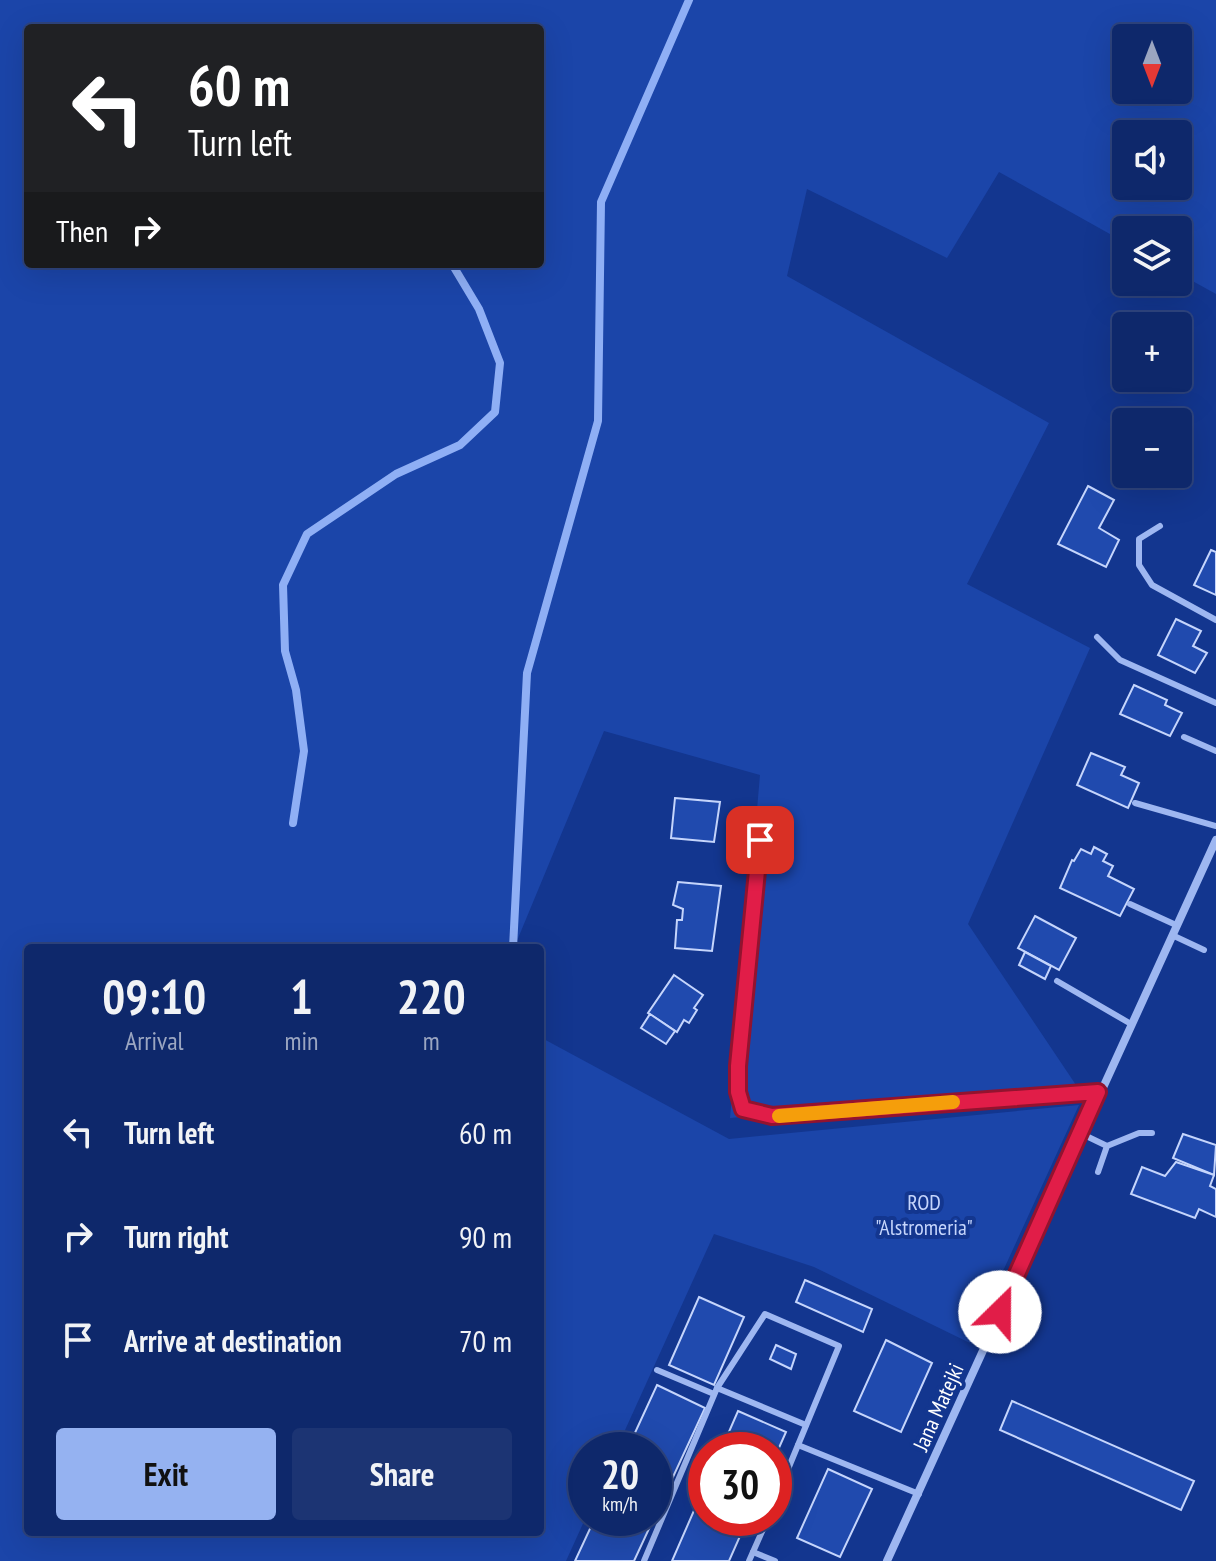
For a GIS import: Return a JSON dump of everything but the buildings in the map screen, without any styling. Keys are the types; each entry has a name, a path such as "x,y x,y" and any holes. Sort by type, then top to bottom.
{"street":[{"path":"760,840 738,1066 738,1092 743,1109 772,1116 1098,1092"},
{"name":"Jana Matejki","path":"887,1561 1098,1092 1216,840"}],"lane":[{"path":"1160,526 1139,539 1139,565 1152,585 1216,620"},
{"path":"1097,637 1120,660 1216,703"},
{"path":"1184,737 1216,751"},
{"path":"1135,803 1216,826"},
{"path":"1130,904 1176,925"},
{"path":"1172,935 1204,950"},
{"path":"1057,981 1131,1024"},
{"path":"1080,1133 1107,1146 1139,1133 1152,1133"},
{"path":"1098,1172 1107,1146"},
{"path":"644,1561 716,1391 765,1314 839,1346 792,1460"},
{"path":"657,1370 806,1425"},
{"path":"798,1445 919,1494"},
{"path":"749,1561 760,1536"},
{"path":"753,1552 775,1561"}],"green space":[{"name":"ROD \"Alstromeria\"","path":"0,0 1216,0 1216,294 1192,281 1192,216 1112,216 1112,235 999,172 947,258 807,189 787,276 1049,423 967,584 1090,648 968,924 1078,1088 730,1118 760,775 604,731 516,944 24,944 24,1536 544,1536 544,1039 729,1139 1079,1105 970,1343 814,1267 714,1234 624,1432 568,1432 568,1536 577,1536 566,1561 0,1561"}],"waterway":[{"path":"513,944 527,673 598,421 601,202 689,0"},
{"path":"293,823 304,751 296,690 285,651 283,585 307,534 396,474 460,445 495,412 500,363 479,309 454,268"}],"slow traffic":[{"path":"779,1116 953,1102"}],"route":[{"path":"760,840 738,1066 738,1092 743,1109 752,1114 772,1116 1098,1092 1000,1312"}]}
